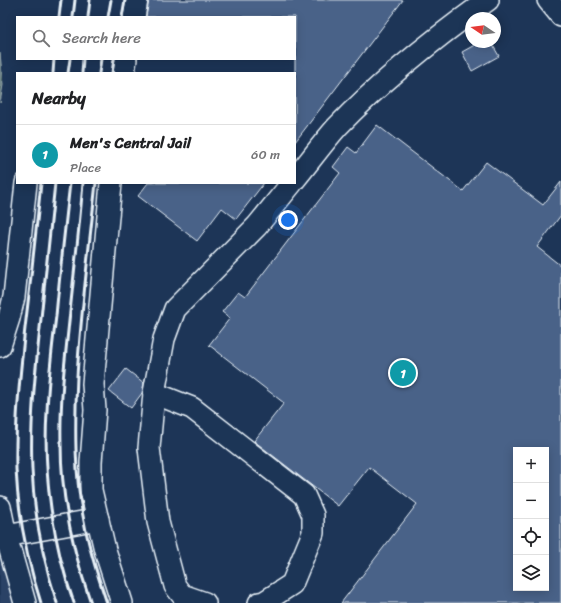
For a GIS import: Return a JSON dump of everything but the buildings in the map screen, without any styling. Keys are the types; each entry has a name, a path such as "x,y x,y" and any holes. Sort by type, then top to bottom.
{"lane":[{"path":"134,16 137,0"},
{"path":"296,178 337,128 371,94 429,44 488,0"},
{"path":"548,0 561,16"},
{"path":"124,72 126,60"},
{"path":"0,346 14,297 26,184"},
{"path":"111,184 93,384 95,410 91,462 91,490 104,550 122,603"},
{"path":"205,603 182,595 175,586 158,522 149,448 154,393 164,339 175,309 257,226 291,184"},
{"path":"154,393 192,408 304,495 313,515 313,533 292,584 260,603"},
{"path":"0,507 6,536 25,603"},
{"path":"6,536 98,519"}],"shaded area":[{"path":"0,560 6,560 19,603 0,603"}],"green space":[{"path":"0,53 3,85 0,103"}],"railway":[{"path":"59,16 61,0"},
{"path":"73,16 75,0"},
{"path":"88,16 90,0"},
{"path":"108,16 111,0"},
{"path":"122,16 125,0"},
{"path":"53,72 54,60"},
{"path":"68,72 70,60"},
{"path":"82,72 83,60"},
{"path":"99,72 101,60"},
{"path":"112,72 114,60"},
{"path":"41,184 20,381 17,416 16,469 21,520 27,554 41,603"},
{"path":"55,184 32,416 32,469 37,520 43,554 57,603"},
{"path":"70,184 49,376 46,436 48,484 55,533 60,557 74,603"},
{"path":"83,184 64,373 61,443 63,484 69,524 91,603"},
{"path":"96,184 85,280 77,376 76,449 78,485 86,531 94,563 107,603"}],"place":[{"name":"Men's Central Jail","path":"403,373"}]}
